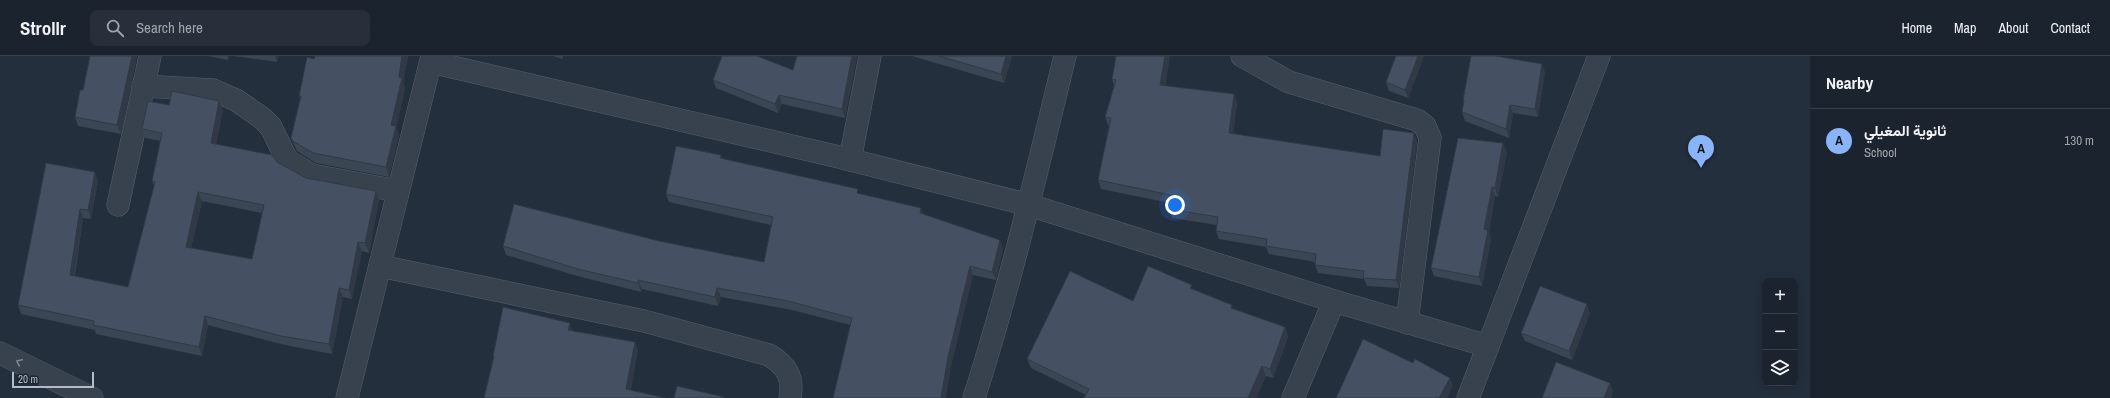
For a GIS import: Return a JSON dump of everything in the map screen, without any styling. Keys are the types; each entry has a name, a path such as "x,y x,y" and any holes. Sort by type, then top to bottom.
{"street":[{"path":"118,205 150,56"},
{"path":"850,160 870,56"},
{"path":"974,398 997,325 1029,205 1064,56"},
{"path":"1242,56 1289,82 1412,118 1418,120 1425,126 1430,138 1407,323"},
{"path":"1468,398 1599,56"},
{"path":"347,398 432,59 1029,205 1334,301 1488,346"},
{"path":"144,86 213,90 236,100 262,118 271,127 287,160 304,171 312,175 398,192"},
{"path":"380,266 644,321 769,355 781,362 787,369 791,379 790,398"},
{"path":"1293,398 1334,301"},
{"path":"0,353 92,398"}],"building":[{"path":"90,56 132,56 117,125 75,117 80,90 83,90"},
{"path":"315,56 402,56 399,77 402,78 391,125 396,126 386,167 313,153 293,141 291,138 301,96 299,96 307,57 314,59"},
{"path":"722,56 757,56 793,70 797,56 852,56 842,109 779,95 775,104 713,80"},
{"path":"939,56 1006,56 1001,74"},
{"path":"1116,56 1165,56 1160,85 1234,94 1229,133 1380,156 1383,129 1414,133 1396,280 1363,278 1364,271 1315,265 1316,254 1266,246 1267,239 1216,231 1218,217 1169,209 1171,195 1098,180 1111,118 1105,117 1116,80 1112,79"},
{"path":"1396,56 1418,56 1405,90 1386,82"},
{"path":"1471,56 1496,56 1542,64 1535,109 1510,105 1506,129 1462,112"},
{"path":"172,91 219,101 211,143 272,155 277,162 306,178 376,191 365,243 358,242 349,290 339,288 329,344 281,336 205,316 199,347 93,325 94,321 18,305 46,163 95,172 88,210 80,209 70,275 128,287 155,182 152,181 162,133 142,129 148,101 169,105","holes":["198,192 264,205 252,259 186,247"]},
{"path":"1458,138 1503,143 1495,188 1492,187 1484,229 1488,230 1479,277 1431,268"},
{"path":"676,146 721,155 720,158 858,189 857,193 921,208 920,213 1000,240 992,272 970,266 948,357 941,398 833,398 852,318 788,301 717,288 715,297 638,280 638,283 578,269 503,246 514,204 659,241 764,262 773,217 666,194"},
{"path":"1148,266 1192,285 1190,288 1232,305 1231,308 1285,327 1270,369 1262,366 1248,398 1084,398 1089,389 1027,359 1070,271 1133,301"},
{"path":"1540,286 1587,304 1569,351 1521,333"},
{"path":"503,307 570,323 568,330 635,342 626,389 666,398 484,398 494,356"},
{"path":"1363,339 1413,363 1415,359 1450,378 1439,398 1336,398"},
{"path":"1556,362 1610,383 1604,398 1542,398"},
{"path":"677,386 724,397 674,398"}],"place":[{"name":"ثانوية المغيلي","path":"1701,168"}]}
